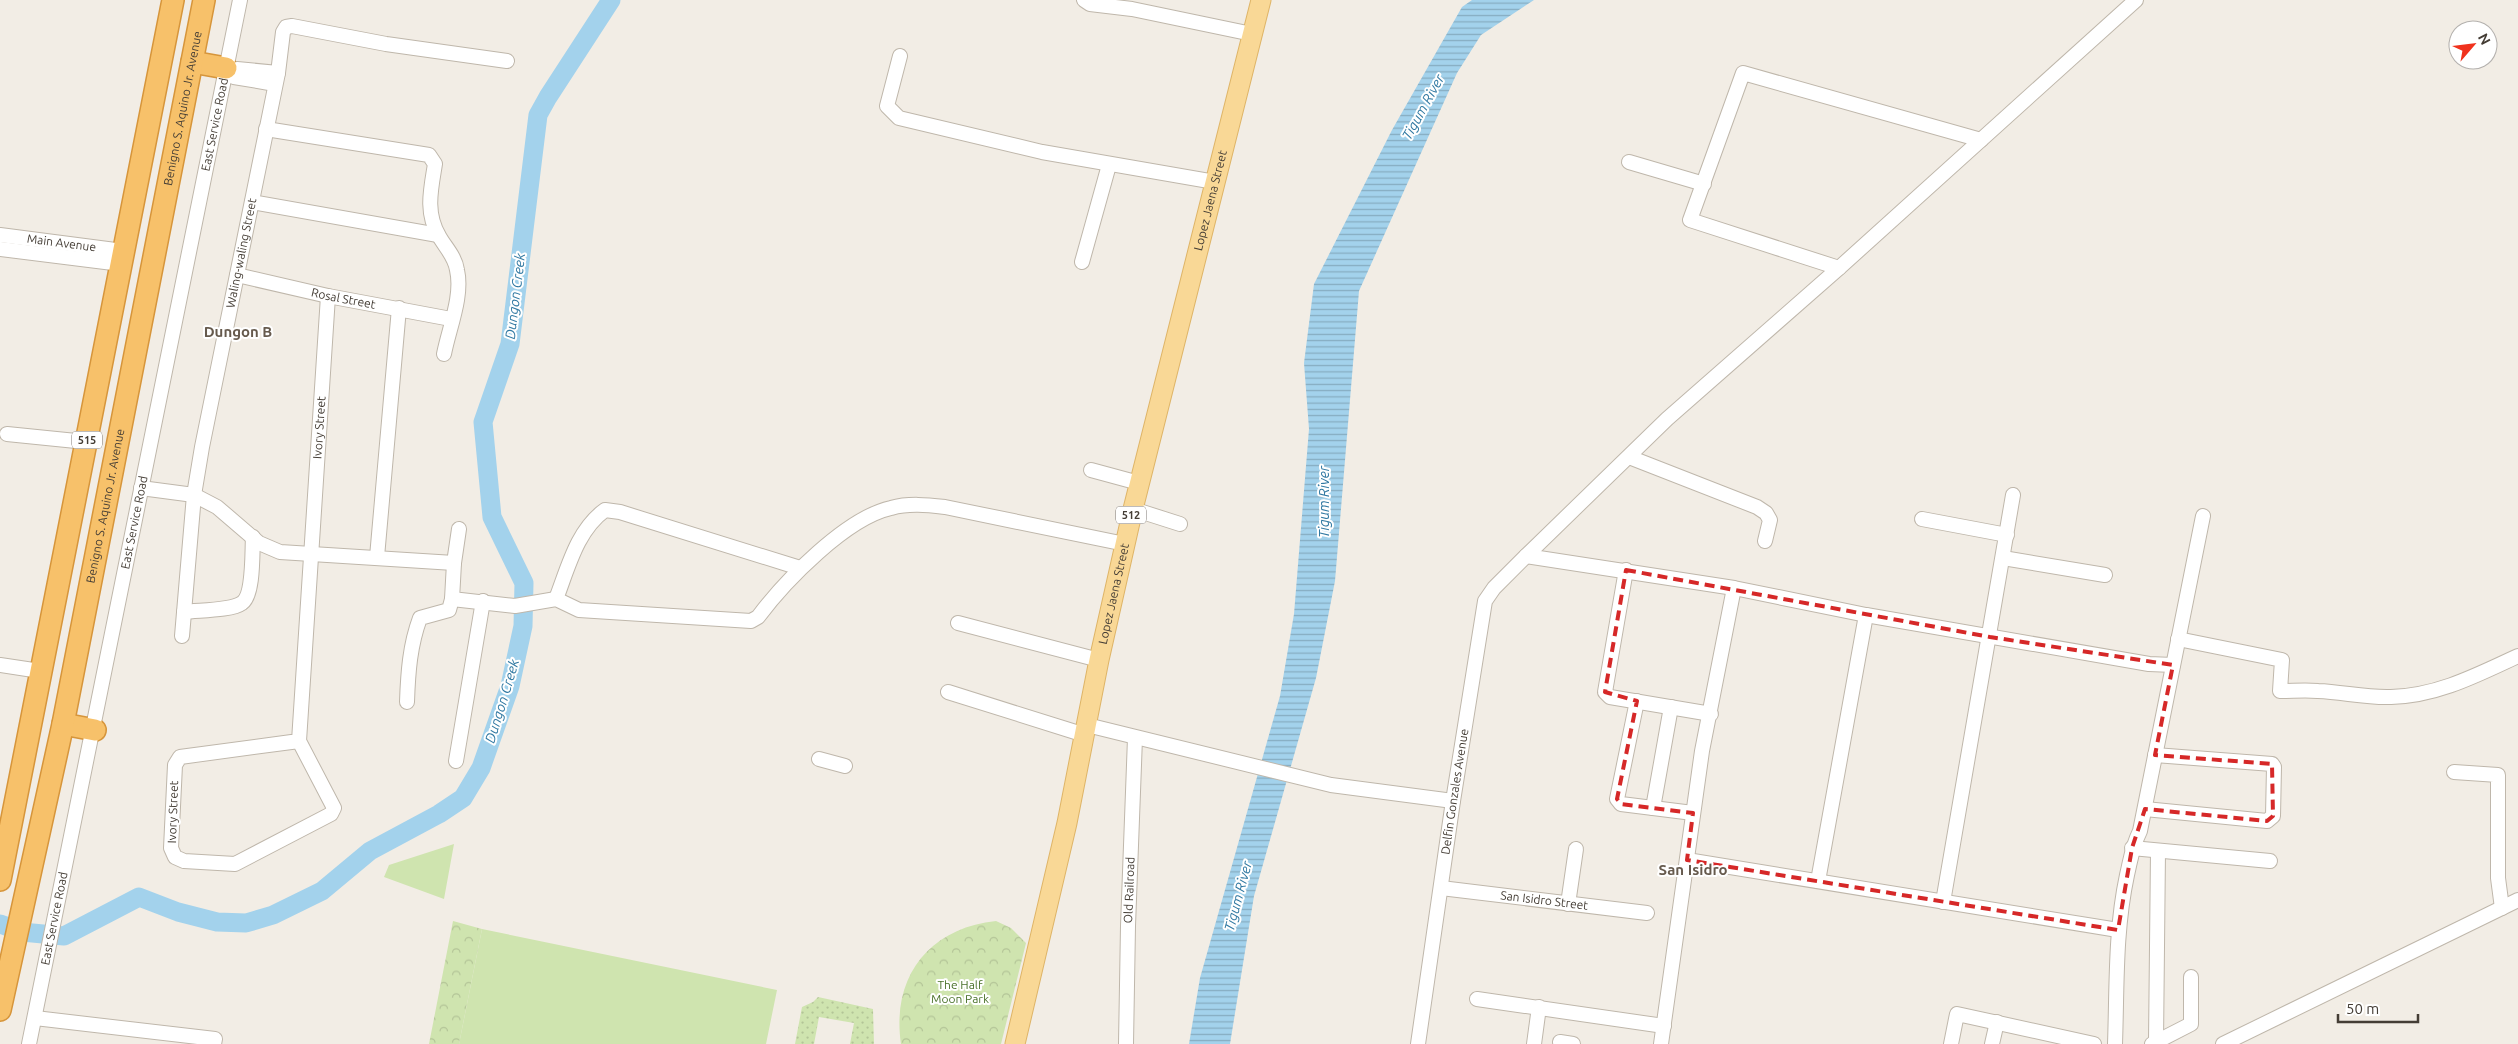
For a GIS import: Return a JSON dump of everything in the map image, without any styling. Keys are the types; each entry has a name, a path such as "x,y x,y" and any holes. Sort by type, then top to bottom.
{"highway":[{"name":"515","path":"0,880 174,0"},
{"name":"Benigno S. Aquino Jr. Avenue","path":"0,1010 63,724 101,520 204,0"},
{"path":"192,62 226,68"},
{"path":"145,142 175,149"},
{"path":"73,511 101,520"},
{"path":"63,724 94,730"}],"main road":[{"name":"Lopez Jaena Street","path":"1015,1044 1067,823 1099,660 1133,508 1214,182 1241,86 1261,0"}],"street":[{"name":"East Service Road","path":"29,1044 94,730 141,488 194,236 240,0"},
{"path":"1084,0 1090,4 1132,9 1252,34"},
{"name":"Delfin Gonzales Avenue","path":"1418,1044 1453,801 1485,601 1494,588 1526,556 1667,419 1839,268 2136,0"},
{"name":"Waling-waling Street","path":"182,636 194,495 277,79 283,32 286,27 292,26 386,44 507,61"},
{"path":"900,56 887,106 898,118 1042,152 1214,182"},
{"path":"226,68 277,79"},
{"path":"1839,268 1690,220 1743,73 1981,140"},
{"path":"266,129 429,156 435,164 429,199 431,216 438,235 450,251 458,269 458,286 444,354"},
{"path":"1629,162 1704,184"},
{"path":"1082,262 1109,165"},
{"path":"252,202 438,235"},
{"name":"Main Avenue","path":"0,234 122,258"},
{"name":"Main Avenue","path":"0,249 122,258"},
{"name":"Rosal Street","path":"237,275 328,296 451,318"},
{"name":"Ivory Street","path":"299,740 180,757 175,766 171,848 175,857 184,861 235,864 332,814 334,808 299,740 328,296"},
{"path":"377,557 399,308"},
{"path":"7,434 86,442"},
{"path":"1629,456 1757,507 1766,513 1770,520 1765,541"},
{"path":"1091,470 1140,484"},
{"path":"141,488 194,495 217,507 253,538 280,552 454,563"},
{"path":"1943,902 2013,495"},
{"path":"452,599 515,606 539,604 556,599 579,610 751,621 758,617 800,568 850,527 889,508 916,504 945,507 1125,544"},
{"path":"1133,508 1180,524"},
{"path":"556,599 576,547 591,520 605,510 620,512 800,568"},
{"path":"2115,1044 2118,930 2132,848 2140,831 2203,516"},
{"path":"1922,520 2007,535"},
{"path":"407,702 408,664 414,635 420,618 449,610 452,599 454,563 459,529"},
{"path":"184,612 232,607 242,603 247,598 253,538"},
{"path":"1526,556 1734,588 1866,615 2149,664 2173,665"},
{"path":"2003,558 2105,575"},
{"path":"1626,570 1604,692 1610,697 1711,714"},
{"path":"1661,1044 1693,813 1734,588"},
{"path":"456,761 483,601"},
{"path":"1818,881 1866,615"},
{"path":"958,623 1099,660"},
{"path":"2178,640 2282,660 2280,691 2320,690 2364,697 2392,697 2426,693 2456,684 2518,656"},
{"path":"0,665 40,671"},
{"path":"948,692 1086,730 1135,738 1331,784 1453,801"},
{"path":"1636,701 1617,799 1621,804 1693,813"},
{"path":"1653,808 1671,707"},
{"name":"Old Railroad","path":"1126,1044 1135,738"},
{"path":"2144,809 2267,821 2272,816 2274,767 2272,764 2155,755"},
{"path":"819,759 845,766"},
{"path":"2454,772 2498,775 2498,878 2502,908"},
{"path":"2132,848 2270,861"},
{"path":"1568,904 1576,849"},
{"path":"2158,851 2154,1043 2191,1024 2191,977"},
{"path":"1687,860 2118,930"},
{"name":"San Isidro Street","path":"1441,888 1646,913"},
{"path":"2223,1044 2518,900"},
{"path":"1477,999 1664,1026"},
{"path":"1534,1044 1539,1007"},
{"path":"1951,1044 1957,1014 2027,1028 2034,1038 2094,1044"},
{"path":"35,1018 215,1042"},
{"path":"1992,1044 1997,1022"}],"highlighted area":[{"path":"1626,570 1990,637 2173,665 2155,755 2272,764 2273,816 2267,821 2145,809 2132,848 2118,930 1687,860 1693,813 1621,804 1617,799 1637,701 1605,692"}],"green space":[{"path":"454,844 444,899 384,877 389,865"},
{"path":"453,921 482,929 459,1044 429,1044"},
{"name":"The Half Moon Park","path":"996,921 1011,928 1026,943 1001,1044 901,1044 899,1020 902,998 909,977 920,960 934,945 951,934 972,926"},
{"path":"482,929 777,990 766,1044 459,1044"},
{"path":"818,997 873,1009 874,1044 850,1044 854,1023 819,1017 814,1044 795,1044 802,1007 813,1002"}],"water":[{"name":"Tigum River","path":"1472,0 1534,0 1481,35 1457,73 1359,291 1335,581 1316,678 1254,896 1230,1044 1189,1044 1200,978 1280,696 1294,614 1309,429 1304,363 1314,284 1392,130 1462,7"}],"waterway":[{"name":"Dungon Creek","path":"0,924 22,932 64,936 139,897 178,912 217,922 246,923 273,915 322,891 370,851 439,814 463,798 481,768 510,686 523,626 524,583 492,517 483,422 510,344 538,115 611,0"}],"district":[{"name":"Dungon B","path":"238,332"},
{"name":"San Isidro","path":"1693,870"}]}
